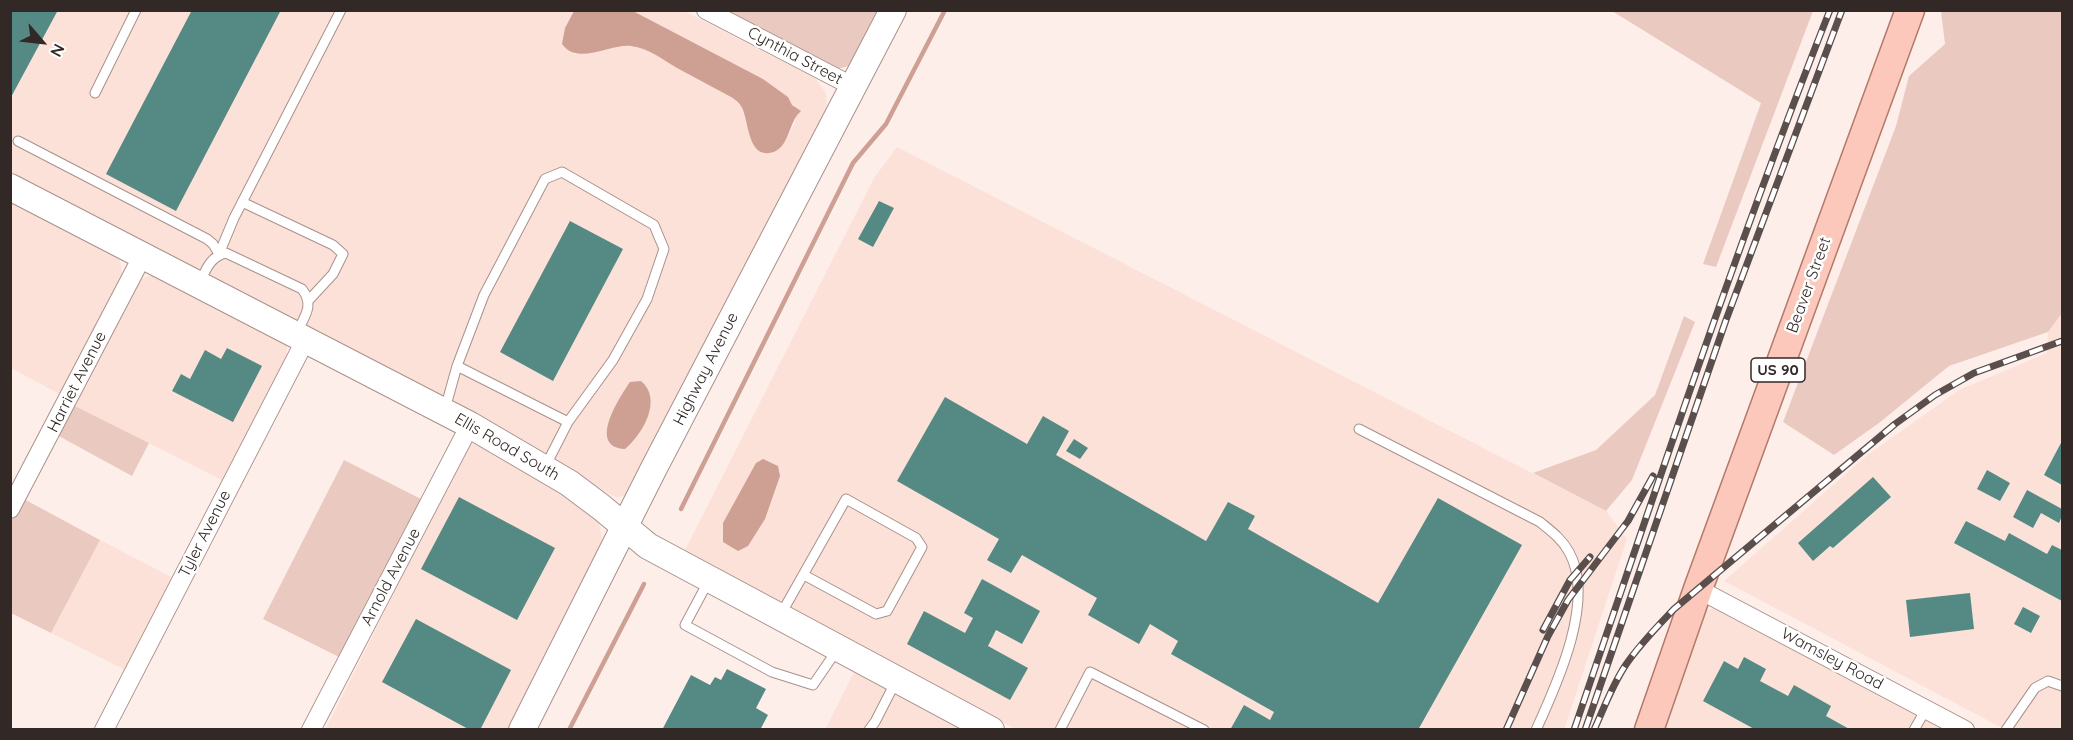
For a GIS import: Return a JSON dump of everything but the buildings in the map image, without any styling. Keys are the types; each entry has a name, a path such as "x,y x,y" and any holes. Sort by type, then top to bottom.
{"main road":[{"name":"Beaver Street","path":"1649,729 1910,10"}],"street":[{"name":"Cynthia Street","path":"706,10 852,86"},
{"name":"Highway Avenue","path":"522,729 654,468 893,10"},
{"name":"Ellis Road South","path":"10,187 470,424 545,468 601,507 648,546 991,729"},
{"name":"Harriet Avenue","path":"10,509 143,255"},
{"name":"Tyler Avenue","path":"104,729 301,336"},
{"name":"Arnold Avenue","path":"311,729 470,424"},
{"name":"Wamsley Road","path":"1698,589 1965,729"}],"lane":[{"path":"95,93 136,10"},
{"path":"198,284 212,260 219,254 242,202 341,10"},
{"path":"18,141 207,239 219,254"},
{"path":"445,411 457,366 484,295 545,179 562,172 654,225 664,249 647,299 613,360 568,422 545,468"},
{"path":"242,202 333,245 343,254 333,274 308,301"},
{"path":"219,254 233,255 302,289 308,301 308,308 301,336"},
{"path":"457,366 568,422"},
{"path":"1359,429 1540,522 1560,538 1570,553 1577,572 1578,586 1574,632 1549,701 1536,729"},
{"path":"780,616 846,499 916,538 922,547 887,611 876,614 804,575"},
{"path":"709,579 685,625 772,672 813,685 839,648"},
{"path":"1060,729 1090,672 1204,729"},
{"path":"869,729 875,722 897,679"},
{"path":"2006,729 2035,688 2048,681 2062,686"},
{"path":"1914,729 1926,709"}],"shaded area":[{"path":"10,11 574,11 565,28 574,54 591,53 618,46 634,46 654,53 741,105 748,129 772,153 781,147 794,125 796,108 788,97 763,79 633,11 684,11 815,78 826,93 827,117 627,496 615,497 474,417 11,178"},
{"path":"574,11 633,11 763,79 788,97 792,105 801,111 781,147 769,153 762,152 756,149 753,143 744,112 738,102 644,49 622,46 585,54 569,50 562,44 565,28"},
{"path":"722,11 885,11 858,63 834,68"},
{"path":"1612,11 1813,11 1716,267 1703,264 1761,103"},
{"path":"1941,11 2062,11 2062,313 2048,332 1949,366 1879,423 1834,455 1783,422 1896,126 1909,76 1945,44"},
{"path":"897,147 1606,511 1627,539 1564,730 1015,729 684,552 874,178"},
{"path":"10,196 118,251 123,278 63,396 11,368"},
{"path":"156,273 282,337 287,347 286,365 226,482 73,405 139,280"},
{"path":"2062,313 2062,729 2004,729 1724,581 1866,456 1959,390 2047,353 2048,332"},
{"path":"1684,316 1695,322 1632,480 1606,511 1533,473 1596,450 1655,395"},
{"path":"641,381 650,397 648,416 644,426 625,449 614,446 608,440 609,421 630,382"},
{"path":"73,405 149,443 132,476 57,435"},
{"path":"480,440 539,474 598,519 602,538 598,554 513,729 325,730 469,444"},
{"path":"763,459 778,466 780,476 765,519 748,546 738,551 723,542 723,523 756,463"},
{"path":"344,460 423,500 341,658 263,619"},
{"path":"22,498 100,540 51,633 11,613 10,521"},
{"path":"100,540 177,580 129,672 51,633"},
{"path":"1717,607 1946,730 1659,730 1700,613"},
{"path":"856,668 967,730 825,730"}],"waterway":[{"path":"681,509 853,163 886,124 945,10"},
{"path":"569,730 644,584"}],"railway":[{"path":"1574,730 1729,278 1830,10"},
{"path":"1585,730 1726,320 1842,10"},
{"path":"1594,730 1625,666 1642,643 1674,609 1895,424 1935,395 1974,373 2062,341"},
{"path":"1506,730 1548,636 1568,600 1628,521 1653,476"},
{"path":"1543,630 1570,580 1590,557"}]}
